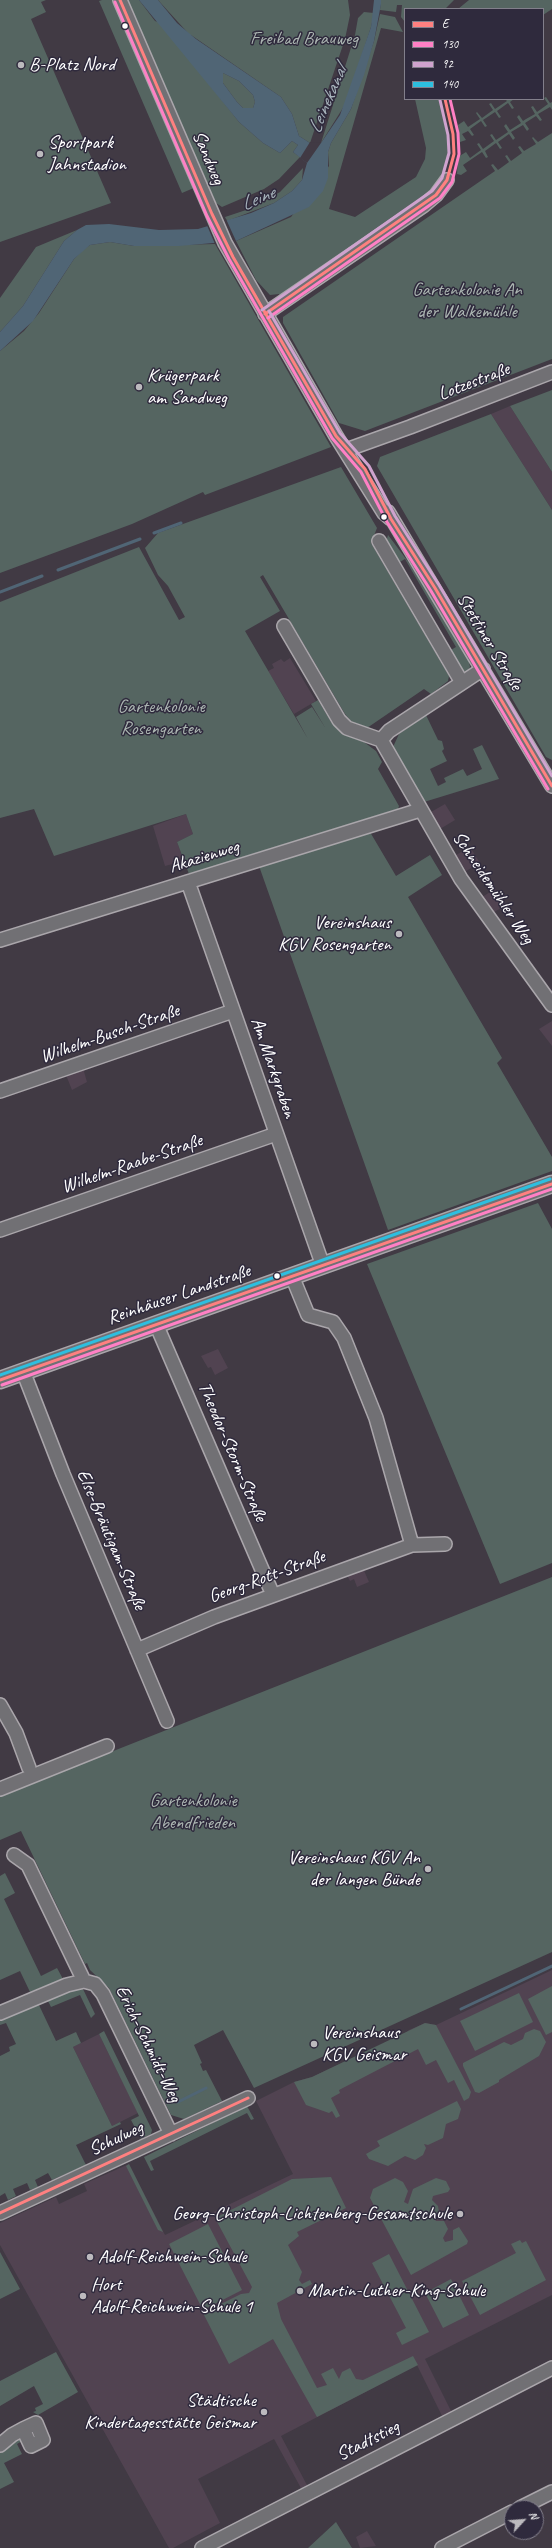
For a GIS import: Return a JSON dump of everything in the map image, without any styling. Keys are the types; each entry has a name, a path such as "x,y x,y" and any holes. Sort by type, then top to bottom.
{"main road":[{"name":"Reinhäuser Landstraße","path":"0,1380 552,1184"}],"street":[{"name":"Sandweg","path":"120,0 225,243 336,436 351,456"},
{"path":"265,314 423,206 436,195 447,180"},
{"name":"Lotzestraße","path":"351,456 410,427 552,372"},
{"name":"Stettiner Straße","path":"351,456 548,773 552,786"},
{"path":"379,541 461,681"},
{"path":"284,626 339,720 347,728 381,740 389,731 461,681 483,669"},
{"name":"Schneidemühler Weg","path":"381,740 420,810 462,879 552,1005"},
{"name":"Akazienweg","path":"0,940 420,810"},
{"name":"Am Markgraben","path":"188,882 323,1266"},
{"name":"Wilhelm-Busch-Straße","path":"0,1091 233,1011"},
{"name":"Wilhelm-Raabe-Straße","path":"0,1230 276,1134"},
{"path":"292,1276 308,1315 333,1322 347,1344 376,1418 412,1545"},
{"name":"Theodor-Storm-Straße","path":"156,1324 273,1595"},
{"name":"Else-Bräutigam-Straße","path":"24,1371 58,1461 167,1721"},
{"name":"Georg-Rott-Straße","path":"137,1650 201,1622 412,1545 445,1544"},
{"path":"0,1705 16,1733 30,1768"},
{"path":"0,1789 108,1746"},
{"name":"Erich-Schmidt-Weg","path":"14,1855 28,1865 84,1981 95,1984 104,1994 171,2134"},
{"path":"0,2013 34,1998 84,1981"},
{"name":"Schulweg","path":"0,2213 248,2098"},
{"name":"Stadtstieg","path":"202,2548 552,2368"},
{"path":"0,2445 23,2429"},
{"path":"536,2500 552,2492"},
{"path":"442,2548 504,2516"}],"shaded area":[{"path":"510,406 552,472 552,510 491,414"},
{"path":"290,658 316,701 294,714 268,671 274,668 272,664 281,659 284,662"},
{"path":"445,804 455,820 440,829 431,812"},
{"path":"186,814 193,834 177,842 184,861 165,866 153,826"},
{"path":"470,847 480,863 466,871 456,855"},
{"path":"495,889 505,906 494,912 482,897"},
{"path":"552,1021 552,1046 539,1029"},
{"path":"83,1068 87,1082 72,1090 66,1075"},
{"path":"218,1349 228,1368 215,1375 211,1367 208,1368 201,1356"},
{"path":"362,1566 369,1582 357,1587 354,1579 350,1581 346,1573"},
{"path":"552,1970 552,2295 425,2359 452,2413 443,2418 417,2365 281,2436 308,2487 302,2490 274,2439 198,2479 220,2523 173,2548 169,2548 0,2245 0,2223 56,2197 59,2204 87,2191 84,2184 129,2164 165,2235 293,2174 256,2101 294,2082 312,2077 425,2023 436,2025"},
{"path":"99,2034 138,2113 112,2126 73,2047"},
{"path":"367,2531 376,2546 360,2548 356,2537"}],"green space":[{"name":"Sportpark Jahnstadion","path":"0,0 46,0 41,2 46,12 31,19 111,203 0,242"},
{"path":"115,0 196,187 182,193 99,1"},
{"name":"Freibad Brauweg","path":"126,0 139,0 155,21 188,33 158,0 348,0 350,15 345,39 310,143 299,136 292,114 281,97 191,35 191,61 239,122 263,143 280,153 292,141 298,145 293,152 300,157 279,179 264,189 222,207 216,203"},
{"path":"381,0 454,0 446,8 404,8 404,21 401,17 402,5 397,5 396,12 380,10"},
{"path":"469,0 552,0 552,9 544,14 544,8 459,8"},
{"path":"364,12 374,13 371,27 346,103 321,143 355,35 358,18"},
{"path":"380,14 395,17 403,32 381,28 329,209 355,217 416,177 425,159 426,148 415,100 440,100 450,141 445,170 433,191 281,297 279,294 270,295 256,280 236,241 291,217 329,166 328,152 331,143 351,109 374,41"},
{"path":"223,73 239,81 253,95 255,102 253,108 243,108 237,102 223,83"},
{"path":"546,97 550,103 552,102 552,110 550,107 538,114 542,120 540,121 536,116 525,123 529,129 527,131 523,125 511,132 515,138 513,140 509,134 498,142 502,148 500,149 496,143 485,151 488,157 486,158 482,152 463,165 467,171 461,175 457,174 458,157 466,152 470,158 481,150 477,144 479,143 483,149 494,141 490,135 492,134 496,140 508,132 504,126 506,124 510,130 521,123 517,117 519,115 523,121 535,114 531,107 533,106 537,112 548,104 544,98"},
{"path":"506,100 513,100 510,102 514,108 512,109 508,103 497,111 501,117 499,118 495,112 483,120 487,126 485,127 481,121 470,129 474,135 472,136 468,131 462,134 466,140 460,142 458,125 464,121 468,127 480,119 476,113 477,112 482,118 493,110 489,104 491,103 495,109 507,101"},
{"name":"Gartenkolonie An der Walkemühle","path":"552,133 552,359 365,431 339,423 283,323 283,317 495,171 491,165 493,164 498,170 509,162 505,156 507,155 511,161 522,153 518,147 520,146 524,151 536,144 532,138 533,137 538,142"},
{"path":"303,168 302,180 292,191 274,203 227,221 225,217 252,208 280,192"},
{"path":"77,230 64,241 23,306 0,332 0,298 36,247"},
{"name":"Krügerpark am Sandweg","path":"110,242 134,246 215,244 331,447 205,495 203,492 132,524 0,573 0,351 24,331 39,313 74,259 83,250 90,245"},
{"path":"552,390 552,472 510,406"},
{"path":"491,414 552,510 552,760 546,757 377,466 380,457"},
{"name":"Gartenkolonie Rosengarten","path":"341,467 377,528 371,543 449,676 448,681 431,694 424,689 367,728 353,723 345,714 263,575 260,577 280,611 245,631 308,739 296,717 312,707 326,729 311,704 318,700 331,722 341,733 364,742 376,751 382,762 378,769 399,806 398,809 189,874 177,842 193,834 186,814 54,856 34,809 0,818 0,602 139,547 179,620 185,617 168,586 158,575 145,548 158,533"},
{"path":"388,535 422,580 468,656 470,667 468,671 462,671 449,651 456,647 405,559 398,563 386,542"},
{"path":"426,715 438,740 442,741 444,749 442,751 447,761 430,769 438,786 446,782 444,778 463,769 467,776 482,769 473,749 482,745 499,779 424,802 393,747 399,734"},
{"path":"370,832 396,876 430,855 442,875 408,897 502,1058 497,1063 552,1157 552,1171 388,1230 259,866"},
{"path":"538,1203 552,1229 552,1563 500,1584 367,1264"},
{"name":"Gartenkolonie Abendfrieden","path":"552,1577 552,1952 254,2088 223,2030 194,2045 202,2063 200,2064 203,2071 206,2070 222,2101 184,2119 171,2115 109,1988 90,1970 87,1963 85,1964 21,1831 0,1840 0,1796"},
{"path":"5,1873 15,1893 4,1899 41,1976 57,1968 63,1979 30,1992 20,1971 0,1980 0,1876"},
{"path":"552,1986 552,2032 546,2035 528,1999"},
{"path":"78,1989 83,1989 95,2014 91,2018 80,1995 51,2007 47,1999"},
{"path":"519,1993 533,2022 475,2051 460,2021"},
{"path":"38,2003 56,2041 76,2032 81,2043 73,2047 112,2126 120,2122 121,2124 76,2145 86,2165 52,2180 48,2173 35,2180 38,2187 30,2190 27,2183 13,2189 16,2196 8,2200 5,2193 0,2196 0,2056 10,2051 9,2047 16,2044 6,2023 0,2025 0,2020"},
{"path":"425,2023 436,2025 471,2092 469,2098 464,2101 454,2080 448,2083 436,2060 426,2065 418,2049 339,2090 340,2093 331,2098 340,2116 336,2118 332,2111 329,2113 306,2105 294,2082 312,2077"},
{"path":"534,2029 540,2031 546,2042 539,2056 499,2080 499,2082 479,2093 475,2092 463,2063 504,2042 511,2045 523,2039 525,2033"},
{"path":"104,2031 152,2130 151,2134 141,2139 131,2120 139,2116 99,2034"},
{"path":"457,2101 461,2109 458,2119 446,2124 443,2138 428,2145 424,2144 426,2148 423,2155 415,2160 405,2156 388,2166 369,2159 366,2154 380,2146 377,2141"},
{"path":"247,2106 254,2119 251,2120 247,2113 150,2161 154,2170 151,2171 144,2157"},
{"path":"129,2164 163,2232 158,2230 126,2166"},
{"path":"331,2177 346,2208 297,2232 299,2236 288,2245 302,2272 299,2280 302,2284 310,2280 312,2284 277,2303 281,2319 317,2388 327,2385 321,2374 333,2368 339,2379 342,2372 350,2368 356,2379 363,2380 413,2356 418,2365 317,2417 273,2339 229,2364 203,2313 241,2294 249,2293 252,2287 215,2218 292,2179"},
{"path":"395,2178 403,2182 408,2191 404,2202 408,2204 413,2189 436,2178 446,2181 450,2189 448,2192 433,2196 432,2200 438,2206 439,2212 434,2218 436,2221 444,2221 448,2229 443,2238 445,2242 453,2240 453,2230 459,2227 468,2241 467,2244 411,2275 370,2198 373,2189"},
{"path":"208,2224 242,2290 203,2310 169,2244"},
{"path":"520,2240 522,2243 526,2241 546,2280 480,2315 462,2281 516,2253 511,2244"},
{"path":"0,2252 20,2289 0,2299"},
{"path":"389,2254 429,2332 402,2345 396,2333 406,2328 372,2263"},
{"path":"451,2279 469,2315 443,2328 425,2293"},
{"path":"56,2352 78,2392 38,2415 33,2412 36,2411 35,2408 43,2404 34,2386 0,2406 0,2381"},
{"path":"19,2438 22,2441 17,2444 22,2454 4,2463 14,2482 0,2489 0,2452"},
{"path":"336,2522 352,2548 308,2548"}],"water":[{"path":"139,0 158,0 177,23 196,39 281,97 292,114 299,136 310,143 321,143 340,115 371,27 374,0 381,0 374,41 364,75 351,109 331,143 328,152 328,178 323,191 309,207 236,241 179,246 134,246 110,242 90,245 74,259 33,321 0,351 0,332 23,306 64,241 77,230 86,225 109,224 159,230 198,229 251,213 274,203 292,191 302,180 307,163 293,152 298,145 292,141 280,153 263,143 239,122","holes":["223,73 239,81 253,95 255,102 253,108 243,108 237,102 223,83"]}],"pier":[{"path":"310,142 321,143 307,163 300,158"},
{"path":"226,219 236,241 215,244 206,223"}],"waterway":[{"path":"154,533 181,523"},
{"path":"58,570 140,539"},
{"path":"0,592 42,576"},
{"path":"461,2009 552,1966"},
{"path":"170,2099 178,2102 206,2088"}],"transit line":[{"name":"E","path":"120,0 212,214 233,257 336,436 365,469 391,519 435,588 552,786"},
{"name":"130","path":"115,2 207,216 229,259 332,438 361,472 387,522 431,591 548,789"},
{"name":"92","path":"262,310 432,191 442,178 449,153 448,135 440,100"},
{"name":"E","path":"265,314 436,195 447,180 454,154 453,134 445,100"},
{"name":"130","path":"268,318 440,198 452,182 459,154 458,133 450,100"},
{"name":"92","path":"269,311 340,433 369,466 395,516 439,585 552,776"},
{"name":"140","path":"0,1375 550,1179"},
{"name":"E","path":"0,1380 552,1184"},
{"name":"130","path":"2,1385 552,1189"},
{"name":"E","path":"0,2213 248,2098"}],"place":[{"name":"B-Platz Nord","path":"21,65"},
{"name":"Sportpark Jahnstadion","path":"40,154"},
{"name":"Krügerpark am Sandweg","path":"139,387"},
{"name":"Vereinshaus KGV Rosengarten","path":"399,934"},
{"name":"Vereinshaus KGV An der langen Bünde","path":"428,1869"},
{"name":"Vereinshaus KGV Geismar","path":"314,2044"},
{"name":"Georg-Christoph-Lichtenberg-Gesamtschule","path":"460,2214"},
{"name":"Adolf-Reichwein-Schule","path":"90,2257"},
{"name":"Martin-Luther-King-Schule","path":"300,2291"},
{"name":"Hort Adolf-Reichwein-Schule 1","path":"83,2296"},
{"name":"Städtische Kindertagesstätte Geismar","path":"264,2412"}],"water label":[{"name":"Leinekanal","path":"328,100"},
{"name":"Leine","path":"258,199"}]}
